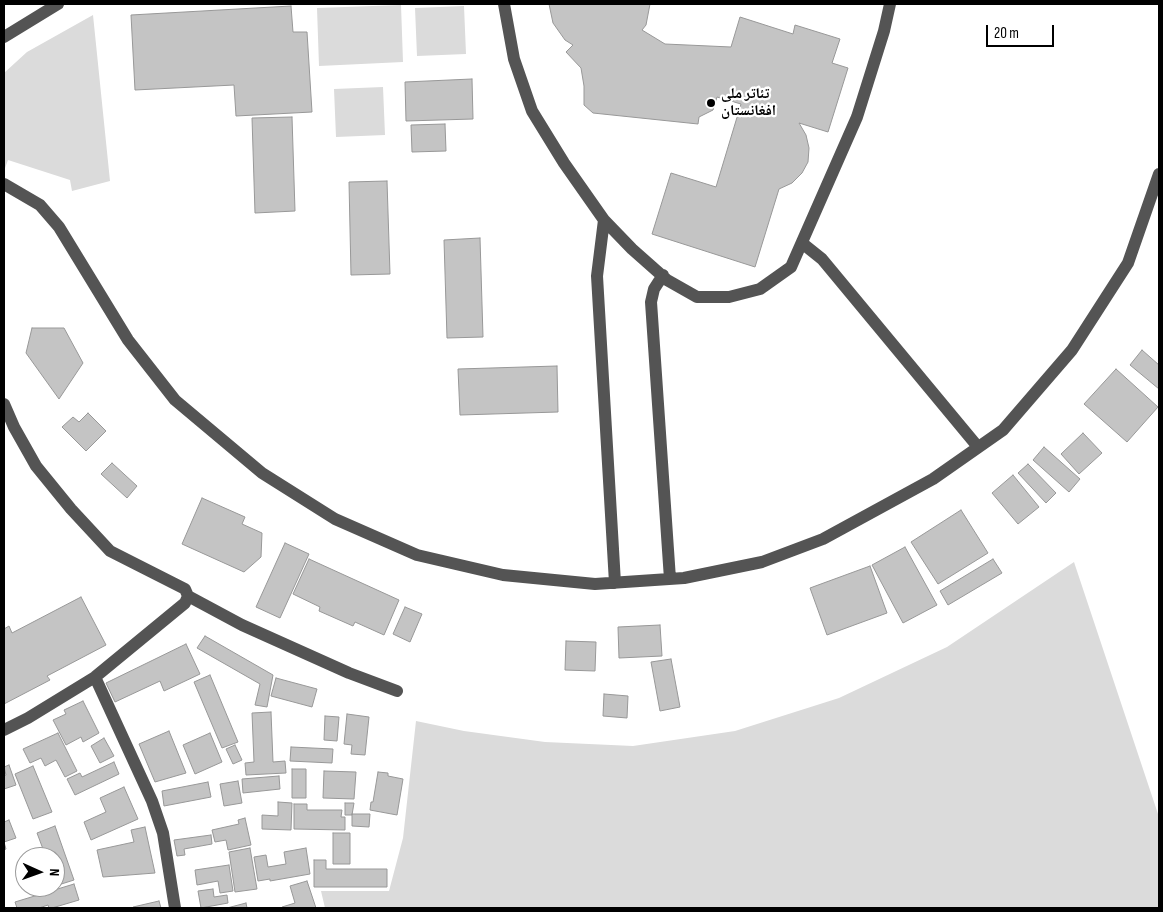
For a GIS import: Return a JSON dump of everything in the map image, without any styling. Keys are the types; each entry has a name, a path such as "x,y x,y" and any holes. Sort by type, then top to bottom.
{"street":[{"path":"4,37 58,4"},
{"path":"504,4 514,59 532,111 564,163 604,220 632,249 667,280 697,297 729,297 760,289 791,267 857,117 884,31 890,4"},
{"path":"4,184 40,205 59,226 128,340 175,400 262,473 335,519 417,555 503,575 595,584 684,578 762,562 823,538 934,480 1003,430 1072,350 1128,263 1159,174"},
{"path":"604,220 597,276 615,583"},
{"path":"802,243 822,259 978,447"},
{"path":"663,275 654,289 651,302 670,579"},
{"path":"4,404 14,427 36,466 71,509 110,551 185,589 188,596 242,625 349,673 397,691"},
{"path":"4,730 28,718 95,677 184,603 188,596"},
{"path":"95,677 155,808 164,833 175,908"}],"shaded area":[{"path":"401,5 403,62 319,66 317,8"},
{"path":"464,6 466,54 417,56 415,8"},
{"path":"93,15 110,181 72,191 70,180 8,160 4,171 4,73 27,52"},
{"path":"383,87 385,135 336,137 334,89"},
{"path":"1074,562 1159,817 1159,908 325,908 321,891 389,891 403,838 416,721 464,731 545,742 633,746 735,731 839,698 947,647"}],"building":[{"path":"549,4 650,4 646,25 642,30 665,44 731,47 740,17 793,34 795,25 840,39 832,63 848,68 828,132 799,123 806,135 809,148 808,162 802,173 792,183 779,189 755,267 652,234 671,173 716,187 741,104 717,97 713,110 699,117 698,124 593,113 584,105 584,86 581,68 566,52 573,45 565,40 553,23"},
{"path":"291,6 293,32 307,32 312,112 236,116 234,85 135,90 131,15"},
{"path":"472,79 473,119 406,121 405,82"},
{"path":"292,117 295,211 255,213 252,118"},
{"path":"445,124 446,151 412,152 411,125"},
{"path":"387,181 390,274 351,275 349,182"},
{"path":"480,238 483,337 447,338 444,240"},
{"path":"32,328 64,328 83,363 59,399 26,353"},
{"path":"1142,350 1159,365 1159,389 1130,365"},
{"path":"557,366 558,412 460,415 458,369"},
{"path":"1116,369 1158,407 1127,442 1084,404"},
{"path":"88,413 106,431 86,451 62,427 73,417 79,422"},
{"path":"1083,433 1102,453 1079,474 1061,454"},
{"path":"1044,447 1080,479 1069,492 1033,460"},
{"path":"112,463 137,486 127,498 101,474"},
{"path":"1028,464 1056,493 1046,503 1018,473"},
{"path":"1013,475 1039,507 1018,524 992,493"},
{"path":"202,498 245,517 242,524 262,533 261,557 244,572 182,544"},
{"path":"961,510 988,553 938,584 911,542"},
{"path":"285,543 309,554 280,618 256,607"},
{"path":"905,547 937,605 903,623 872,565"},
{"path":"309,559 399,600 384,635 355,622 353,626 319,611 320,607 293,594"},
{"path":"993,559 1002,573 948,605 940,591"},
{"path":"870,566 887,613 827,635 810,588"},
{"path":"81,597 106,645 47,676 50,680 4,704 4,629 9,626 12,633"},
{"path":"405,607 422,614 410,642 393,634"},
{"path":"660,625 662,656 619,658 618,627"},
{"path":"205,636 273,675 267,707 255,705 260,684 197,648"},
{"path":"566,641 596,642 595,671 565,670"},
{"path":"186,644 200,674 164,691 160,681 115,702 106,683"},
{"path":"671,659 680,707 660,711 651,662"},
{"path":"210,675 238,742 222,748 194,682"},
{"path":"276,678 317,689 312,707 271,696"},
{"path":"604,694 628,696 627,718 603,716"},
{"path":"83,701 99,733 83,742 81,737 66,745 53,720 66,714 64,710"},
{"path":"271,712 273,762 285,761 286,773 246,775 245,763 254,762 252,713"},
{"path":"347,714 369,717 365,755 351,754 352,745 344,744"},
{"path":"325,716 339,717 337,741 324,740"},
{"path":"169,731 186,773 155,782 139,744"},
{"path":"58,733 77,771 65,777 56,760 45,766 41,758 30,763 23,749"},
{"path":"210,733 222,762 195,774 183,745"},
{"path":"104,738 114,756 100,763 91,746"},
{"path":"235,745 242,760 233,764 226,749"},
{"path":"291,747 333,749 332,763 290,761"},
{"path":"114,762 119,774 75,795 67,779 80,773 82,777"},
{"path":"9,765 16,785 4,789 4,776 6,775 4,767"},
{"path":"33,766 52,812 33,819 15,774"},
{"path":"292,769 306,769 306,798 292,798"},
{"path":"324,771 356,772 354,799 323,798"},
{"path":"378,772 388,773 388,776 403,779 397,815 370,810"},
{"path":"279,776 280,789 243,793 242,779"},
{"path":"238,781 242,803 224,806 220,784"},
{"path":"208,782 211,797 164,806 162,791"},
{"path":"124,787 138,819 91,840 84,822 106,812 100,798"},
{"path":"278,802 292,803 291,830 262,829 262,815 278,816"},
{"path":"345,803 354,803 352,815 345,815"},
{"path":"294,804 307,804 307,810 342,810 341,817 345,817 345,830 294,829"},
{"path":"352,814 370,814 369,827 352,826"},
{"path":"245,818 251,845 228,850 226,840 215,842 212,830 239,824 238,820"},
{"path":"9,820 16,838 4,842 4,822"},
{"path":"55,826 62,847 42,847 37,833"},
{"path":"145,827 155,873 103,877 97,850 134,842 131,830"},
{"path":"333,833 350,833 350,864 333,864"},
{"path":"211,835 212,844 184,849 185,855 177,856 174,840"},
{"path":"250,848 257,889 235,892 229,852"},
{"path":"306,848 310,874 270,881 270,879 258,881 254,857 266,855 268,867 286,864 284,852"},
{"path":"65,854 74,880 65,883"},
{"path":"314,860 326,860 326,869 387,869 387,887 314,887"},
{"path":"229,865 233,891 220,893 218,881 197,885 195,870"},
{"path":"307,881 316,908 282,908 295,903 290,886"},
{"path":"74,884 79,900 52,908 49,908 48,905 39,908 17,908 15,902 31,897 65,897 65,887"},
{"path":"213,889 214,897 227,895 228,903 201,908 198,891"},
{"path":"159,901 161,908 133,908 133,907"},
{"path":"246,903 247,908 227,908"}],"place":[{"name":"تئاتر ملی افغانستان","path":"711,103"}]}
